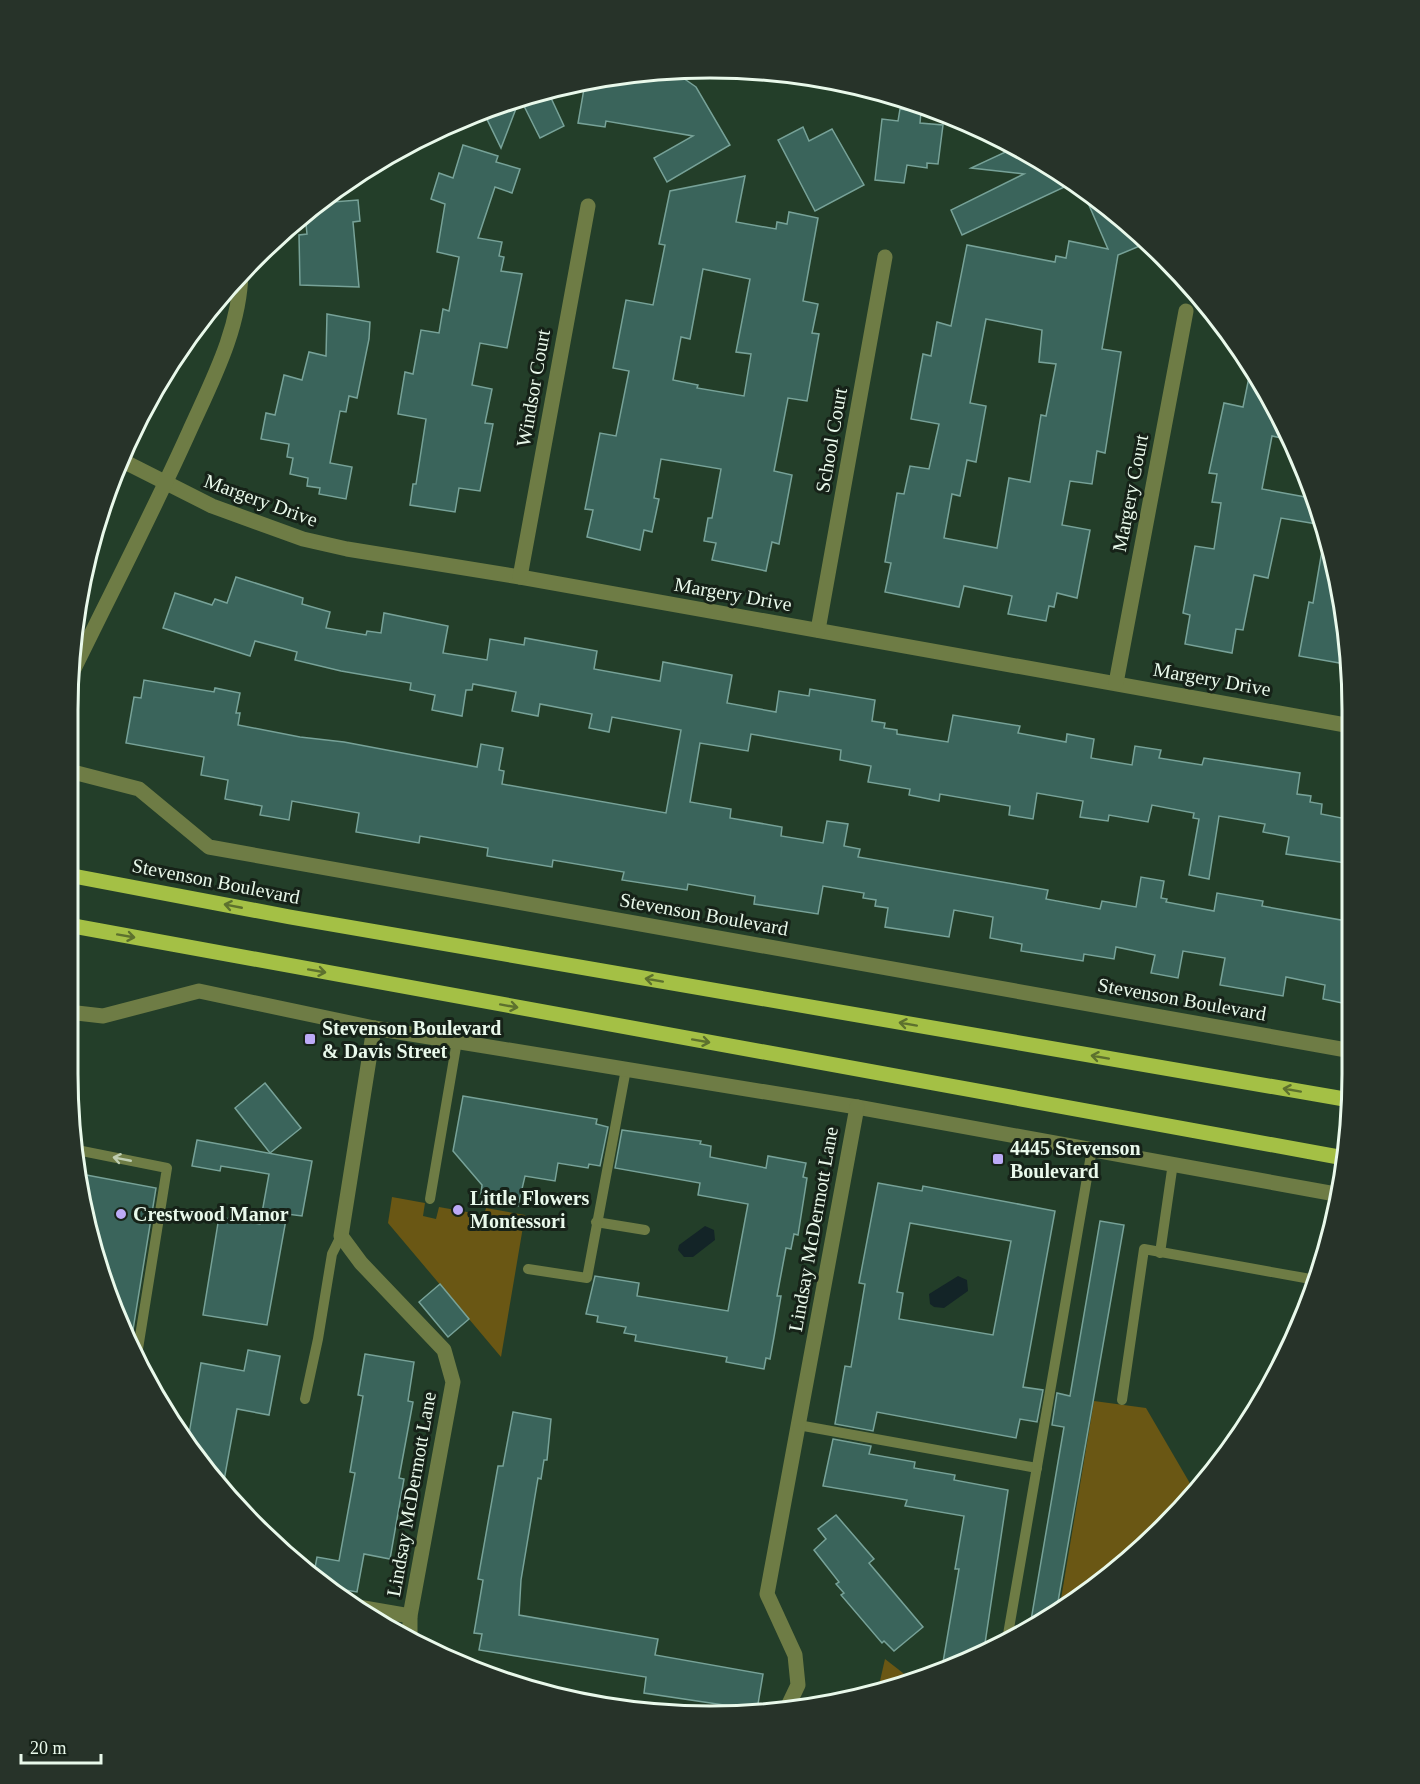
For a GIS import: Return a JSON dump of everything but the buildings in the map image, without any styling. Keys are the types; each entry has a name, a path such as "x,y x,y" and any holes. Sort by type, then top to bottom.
{"main road":[{"name":"Stevenson Boulevard","path":"78,877 290,917 1341,1099"},
{"path":"78,928 1337,1157"}],"street":[{"name":"Windsor Court","path":"519,577 588,206"},
{"name":"School Court","path":"818,630 885,257"},
{"path":"80,656 165,485 225,352 241,286"},
{"name":"Margery Court","path":"1116,683 1186,311"},
{"name":"Margery Drive","path":"128,464 165,485 212,506 303,539 1342,724"},
{"name":"Stevenson Boulevard","path":"78,773 139,789 209,847 1342,1049"},
{"path":"78,1013 103,1016 199,991 374,1028 857,1107 1331,1193"},
{"path":"340,1236 374,1028"},
{"name":"Lindsay McDermott Lane","path":"790,1701 798,1685 795,1655 767,1594 857,1107"},
{"name":"Lindsay McDermott Lane","path":"340,1236 361,1263 444,1350 453,1382 410,1616 410,1630"},
{"name":"Lindsay McDermott Lane","path":"375,1609 410,1616"}],"lane":[{"path":"430,1199 457,1041"},
{"path":"528,1269 587,1278 626,1069"},
{"path":"1009,1631 1092,1149"},
{"path":"83,1151 167,1168 139,1344"},
{"path":"1160,1253 1173,1163"},
{"path":"596,1222 645,1230"},
{"path":"305,1399 332,1254 340,1236"},
{"path":"1122,1400 1144,1249 1307,1279"},
{"path":"798,1425 1037,1468"}],"shaded area":[{"path":"392,1197 425,1203 423,1216 436,1219 439,1207 484,1215 486,1208 525,1215 501,1357 388,1223"},
{"path":"705,1226 714,1230 715,1240 693,1257 684,1257 678,1250 679,1245"},
{"path":"958,1276 967,1280 968,1291 944,1308 930,1304 929,1294"},
{"path":"1094,1401 1146,1408 1190,1484 1157,1521 1127,1549 1061,1599"},
{"path":"885,1659 905,1674 880,1682"}],"place":[{"name":"Stevenson Boulevard & Davis Street","path":"310,1039"},
{"name":"4445 Stevenson Boulevard","path":"998,1159"},
{"name":"Little Flowers Montessori","path":"458,1210"},
{"name":"Crestwood Manor","path":"121,1214"}]}
